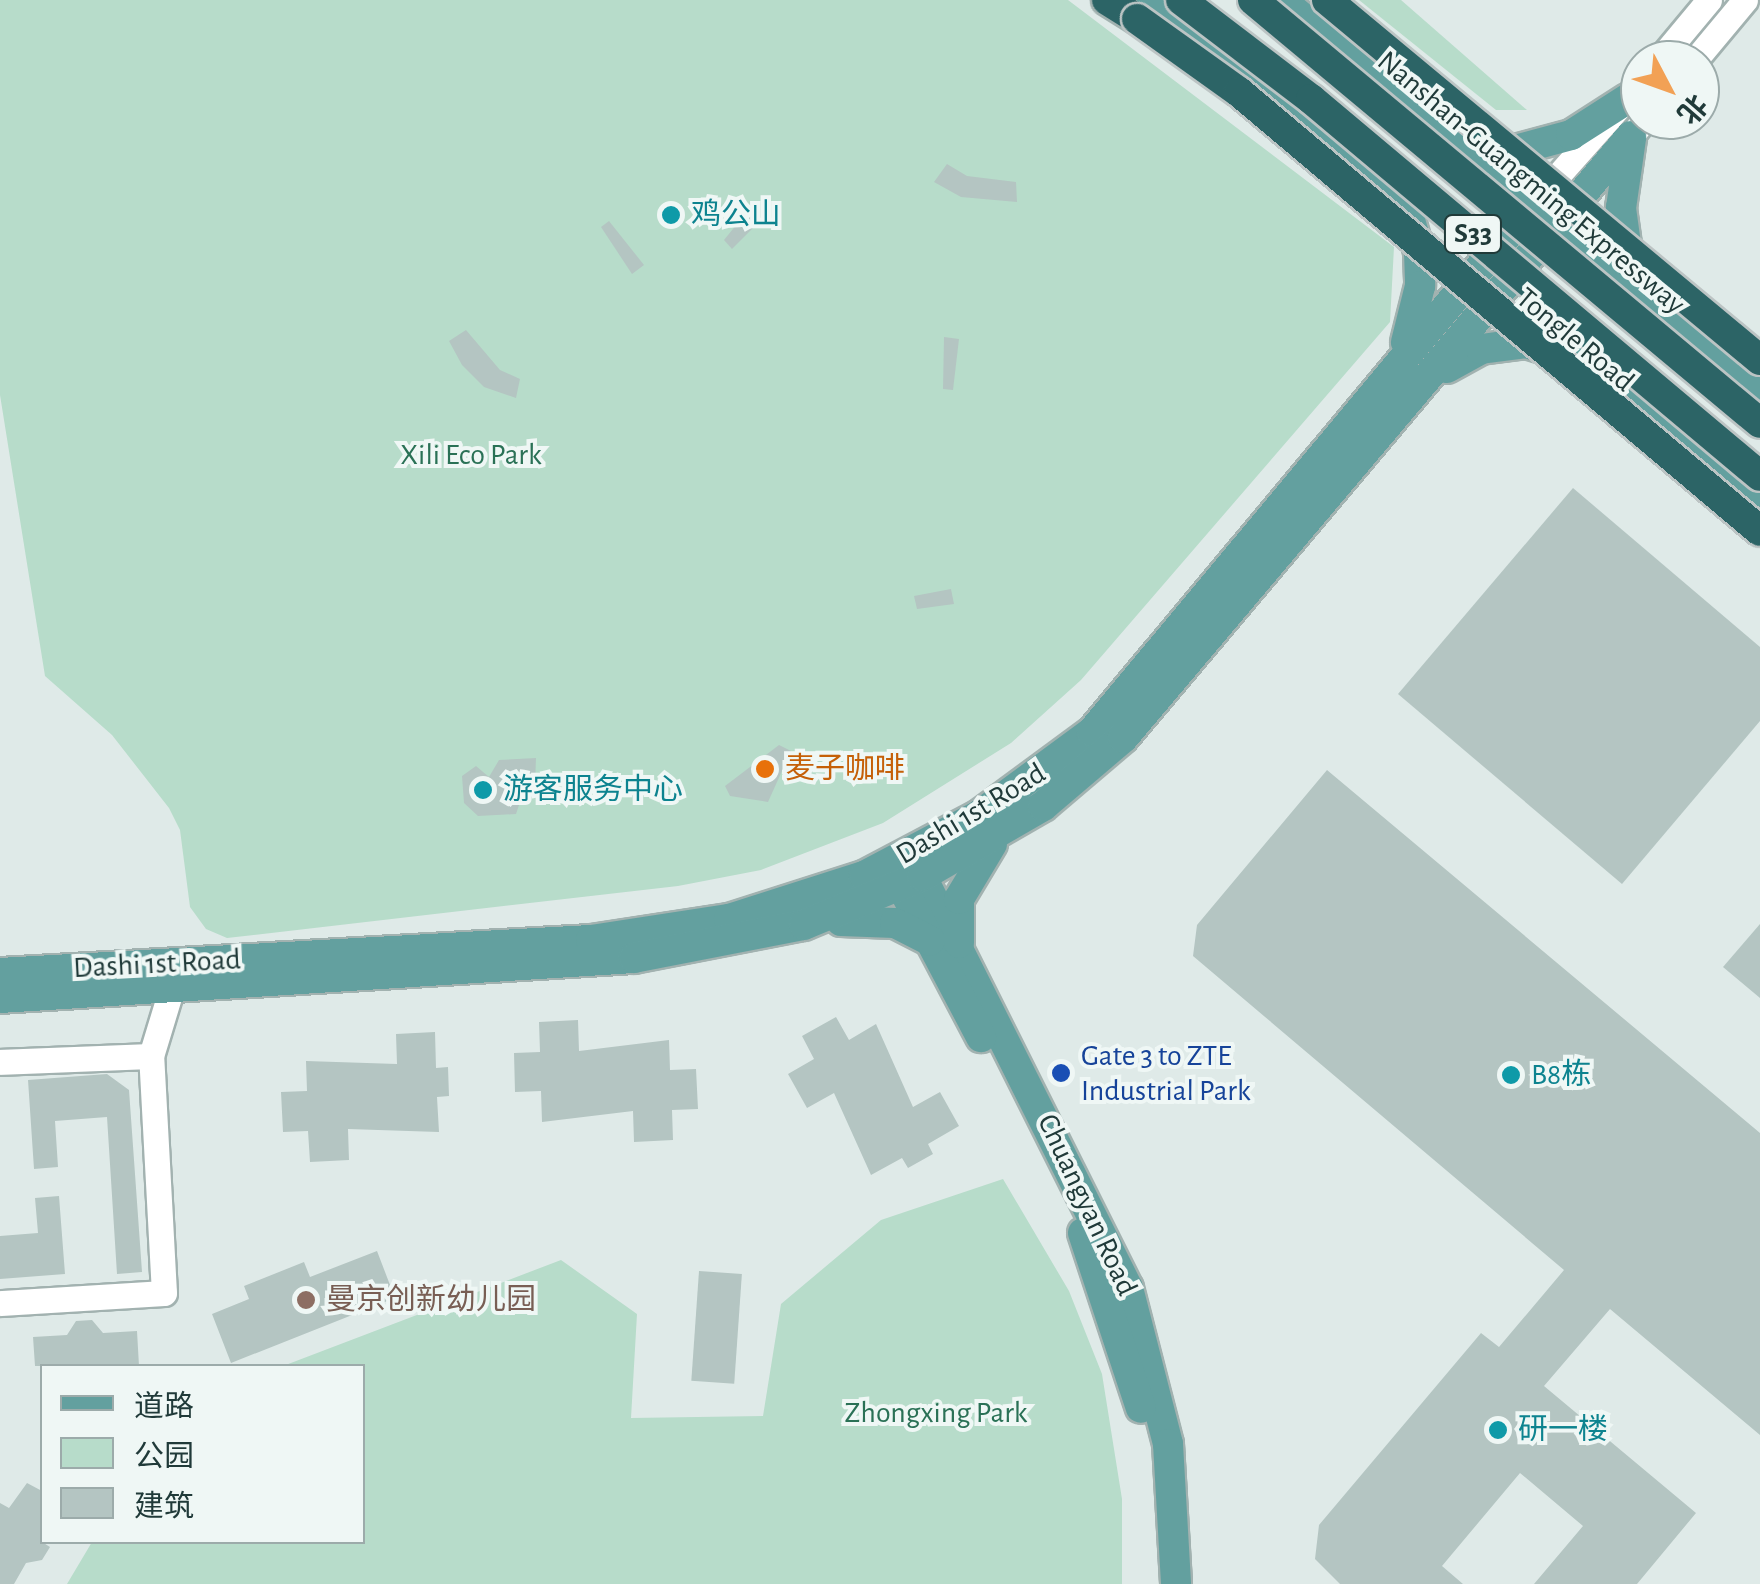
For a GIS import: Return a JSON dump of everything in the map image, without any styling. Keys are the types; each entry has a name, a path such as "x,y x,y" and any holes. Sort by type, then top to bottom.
{"highway":[{"path":"1107,0 1144,10 1760,531"},
{"name":"S33","path":"1180,0 1356,136 1760,476"},
{"name":"Nanshan-Guangming Expressway","path":"1253,0 1760,423"},
{"path":"1327,0 1760,360"}],"main road":[{"path":"1281,0 1557,225 1760,398"},
{"name":"Tongle Road","path":"1144,10 1404,195 1760,497"},
{"path":"1446,134 1493,148 1540,145 1620,115"},
{"name":"Dashi 1st Road","path":"0,998 580,964 690,951 804,925 905,870 1006,828 1123,738 1509,284 1557,225 1620,131"},
{"path":"1632,140 1622,232 1628,264 1654,307"},
{"path":"1390,372 1413,324 1420,286 1419,252 1404,195"},
{"name":"Dashi 1st Road","path":"0,973 658,932 764,911 905,870 1092,732 1228,576 1390,372 1532,205"},
{"path":"1414,395 1466,355 1512,344 1560,350 1609,368"},
{"path":"962,956 959,899 975,865 1006,828"},
{"name":"Chuangyan Road","path":"905,870 930,941 1087,1240 1110,1302 1146,1431 1156,1584"},
{"name":"Chuangyan Road","path":"905,870 962,956 1106,1232 1146,1340 1168,1444 1176,1584"},
{"path":"804,925 878,919 930,941"}],"street":[{"path":"1676,40 1709,0"},
{"path":"1712,40 1745,0"},
{"name":"Dashi 1st Road","path":"1532,205 1620,123"},
{"path":"0,1303 164,1293 151,1056 171,990"},
{"path":"0,1062 151,1056"}],"green space":[{"name":"Xili Eco Park","path":"0,0 1068,0 1394,247 1390,322 1081,680 1011,743 883,823 761,870 678,886 227,938 206,929 190,907 180,830 169,808 112,735 45,676 0,395"},
{"path":"1359,0 1401,0 1527,110 1496,110"},
{"name":"Zhongxing Park","path":"1003,1179 1069,1291 1102,1374 1122,1499 1122,1584 67,1584 91,1544 365,1544 365,1364 288,1364 561,1260 637,1314 631,1418 763,1416 781,1304 881,1220"}],"building":[{"path":"947,164 967,176 1016,182 1017,202 961,197 934,182"},
{"path":"746,213 758,223 732,249 724,240"},
{"path":"609,221 644,265 632,274 601,227"},
{"path":"466,330 500,370 520,379 516,398 484,387 462,365 449,341"},
{"path":"944,337 959,339 953,390 943,389"},
{"path":"1573,488 1760,647 1760,721 1622,884 1398,694"},
{"path":"951,589 954,604 917,609 914,596"},
{"name":"麦子咖啡","path":"779,745 791,751 768,802 730,796 725,786"},
{"path":"536,758 535,784 524,790 516,814 478,816 464,803 462,776 476,766 489,777 499,760"},
{"name":"B8栋","path":"1327,770 1760,1133 1760,1435 1610,1309 1544,1386 1696,1513 1637,1584 1534,1584 1583,1526 1520,1473 1442,1566 1463,1584 1340,1584 1315,1559 1319,1525 1481,1333 1499,1347 1564,1270 1193,956 1197,925"},
{"path":"1760,924 1760,998 1723,967"},
{"path":"836,1017 849,1040 876,1024 913,1107 940,1092 959,1126 928,1144 933,1154 908,1168 902,1158 871,1175 834,1093 807,1108 788,1074 814,1059 802,1036"},
{"path":"578,1020 579,1051 669,1040 670,1070 696,1069 698,1109 672,1110 673,1140 634,1142 633,1111 542,1122 541,1091 515,1092 514,1053 540,1052 539,1022"},
{"path":"435,1032 436,1068 448,1067 449,1096 437,1097 439,1132 348,1129 349,1160 310,1162 308,1131 283,1132 281,1092 307,1091 306,1061 397,1064 396,1034"},
{"path":"107,1074 129,1090 142,1272 117,1274 107,1117 55,1121 58,1167 34,1169 28,1080"},
{"path":"59,1196 65,1274 0,1279 0,1236 38,1233 35,1198"},
{"path":"377,1251 395,1298 231,1363 212,1314 249,1299 244,1286 304,1262 310,1277"},
{"path":"699,1271 742,1274 734,1384 691,1381"},
{"path":"92,1320 103,1333 137,1331 139,1364 35,1366 33,1337 67,1335 76,1321"},
{"path":"27,1483 40,1490 40,1544 50,1547 42,1560 26,1563 14,1584 0,1584 0,1503 9,1508"}],"place":[{"name":"鸡公山","path":"671,215"},
{"name":"麦子咖啡","path":"765,769"},
{"name":"游客服务中心","path":"483,790"},
{"name":"Gate 3 to ZTE Industrial Park","path":"1061,1073"},
{"name":"B8栋","path":"1511,1075"},
{"name":"曼京创新幼儿园","path":"306,1300"},
{"name":"研一楼","path":"1498,1430"}]}
